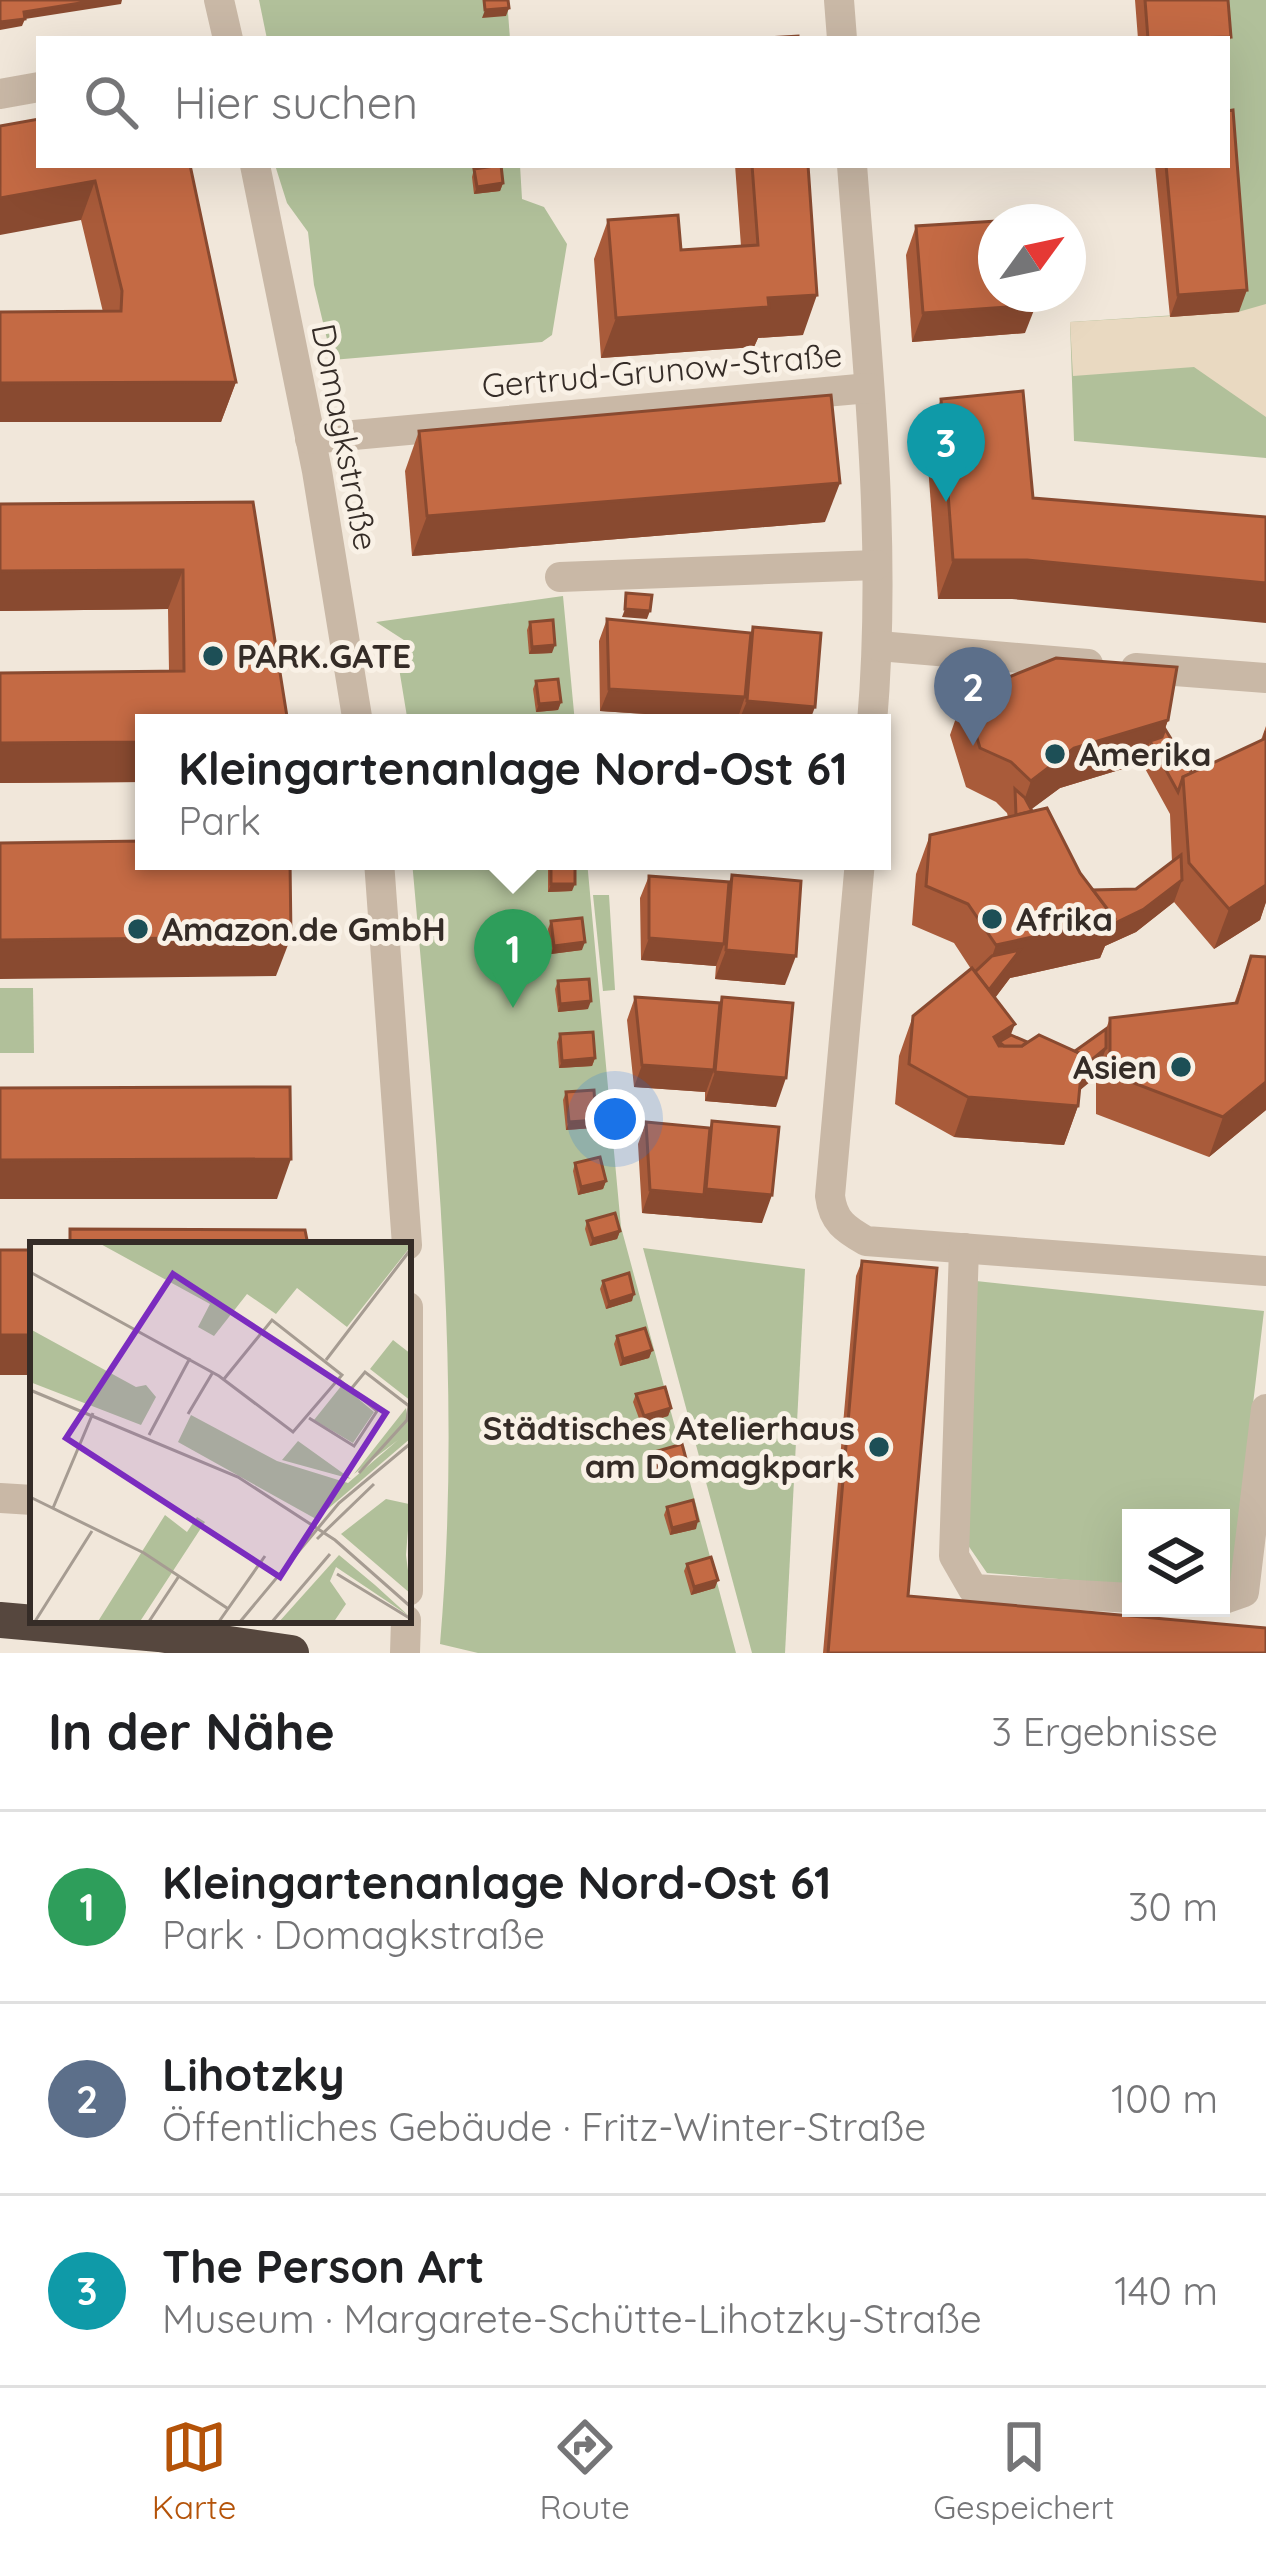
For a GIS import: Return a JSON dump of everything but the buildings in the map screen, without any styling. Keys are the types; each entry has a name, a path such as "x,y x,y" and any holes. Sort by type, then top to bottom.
{"highway":[{"path":"0,1620 291,1653"}],"street":[{"path":"219,0 227,36"},
{"path":"839,0 842,36"},
{"path":"0,94 36,88"},
{"name":"Domagkstraße","path":"256,168 310,439 356,714"},
{"name":"Gertrud-Grunow-Straße","path":"310,439 869,388 852,168"},
{"path":"869,388 879,646 873,714"},
{"path":"560,577 877,565"},
{"path":"879,646 1266,678"},
{"path":"381,870 407,1242"},
{"path":"859,870 830,1196 833,1215 845,1230 866,1240 1266,1271"},
{"path":"964,1248 954,1556 974,1589 1122,1597"},
{"path":"1230,1597 1244,1592 1266,1409"},
{"path":"0,1498 30,1500"},
{"path":"405,1653 406,1623"}],"green space":[{"path":"259,0 507,0 510,36 266,36"},
{"path":"1214,0 1266,0 1266,458 1074,441 1070,322 1238,311 1227,168 1230,36 1226,36"},
{"path":"276,168 520,168 522,199 544,207 567,244 552,335 542,342 332,360 314,285 308,232 287,203"},
{"path":"563,596 574,714 407,714 398,662 410,644 376,622"},
{"path":"413,870 588,870 621,1227 736,1653 478,1653 440,1644 449,1448 437,1154"},
{"path":"593,895 609,895 615,990 603,991"},
{"path":"0,988 33,988 34,1053 0,1053"},
{"path":"643,1248 805,1269 785,1653 752,1653"},
{"path":"976,1281 1264,1311 1232,1582 1230,1509 1122,1509 1122,1584 987,1573 961,1535"}],"shaded area":[{"path":"1266,304 1266,417 1194,367 1073,376 1070,322 1238,312"}],"place":[{"name":"The Person Art","path":"946,502"},
{"name":"PARK.GATE","path":"213,656"},
{"name":"Lihotzky","path":"973,746"},
{"name":"Amerika","path":"1055,754"},
{"name":"Afrika","path":"992,919"},
{"name":"Amazon.de GmbH","path":"138,929"},
{"name":"Kleingartenanlage Nord-Ost 61","path":"513,1008"},
{"name":"Asien","path":"1181,1067"},
{"name":"Städtisches Atelierhaus am Domagkpark","path":"879,1447"}]}
